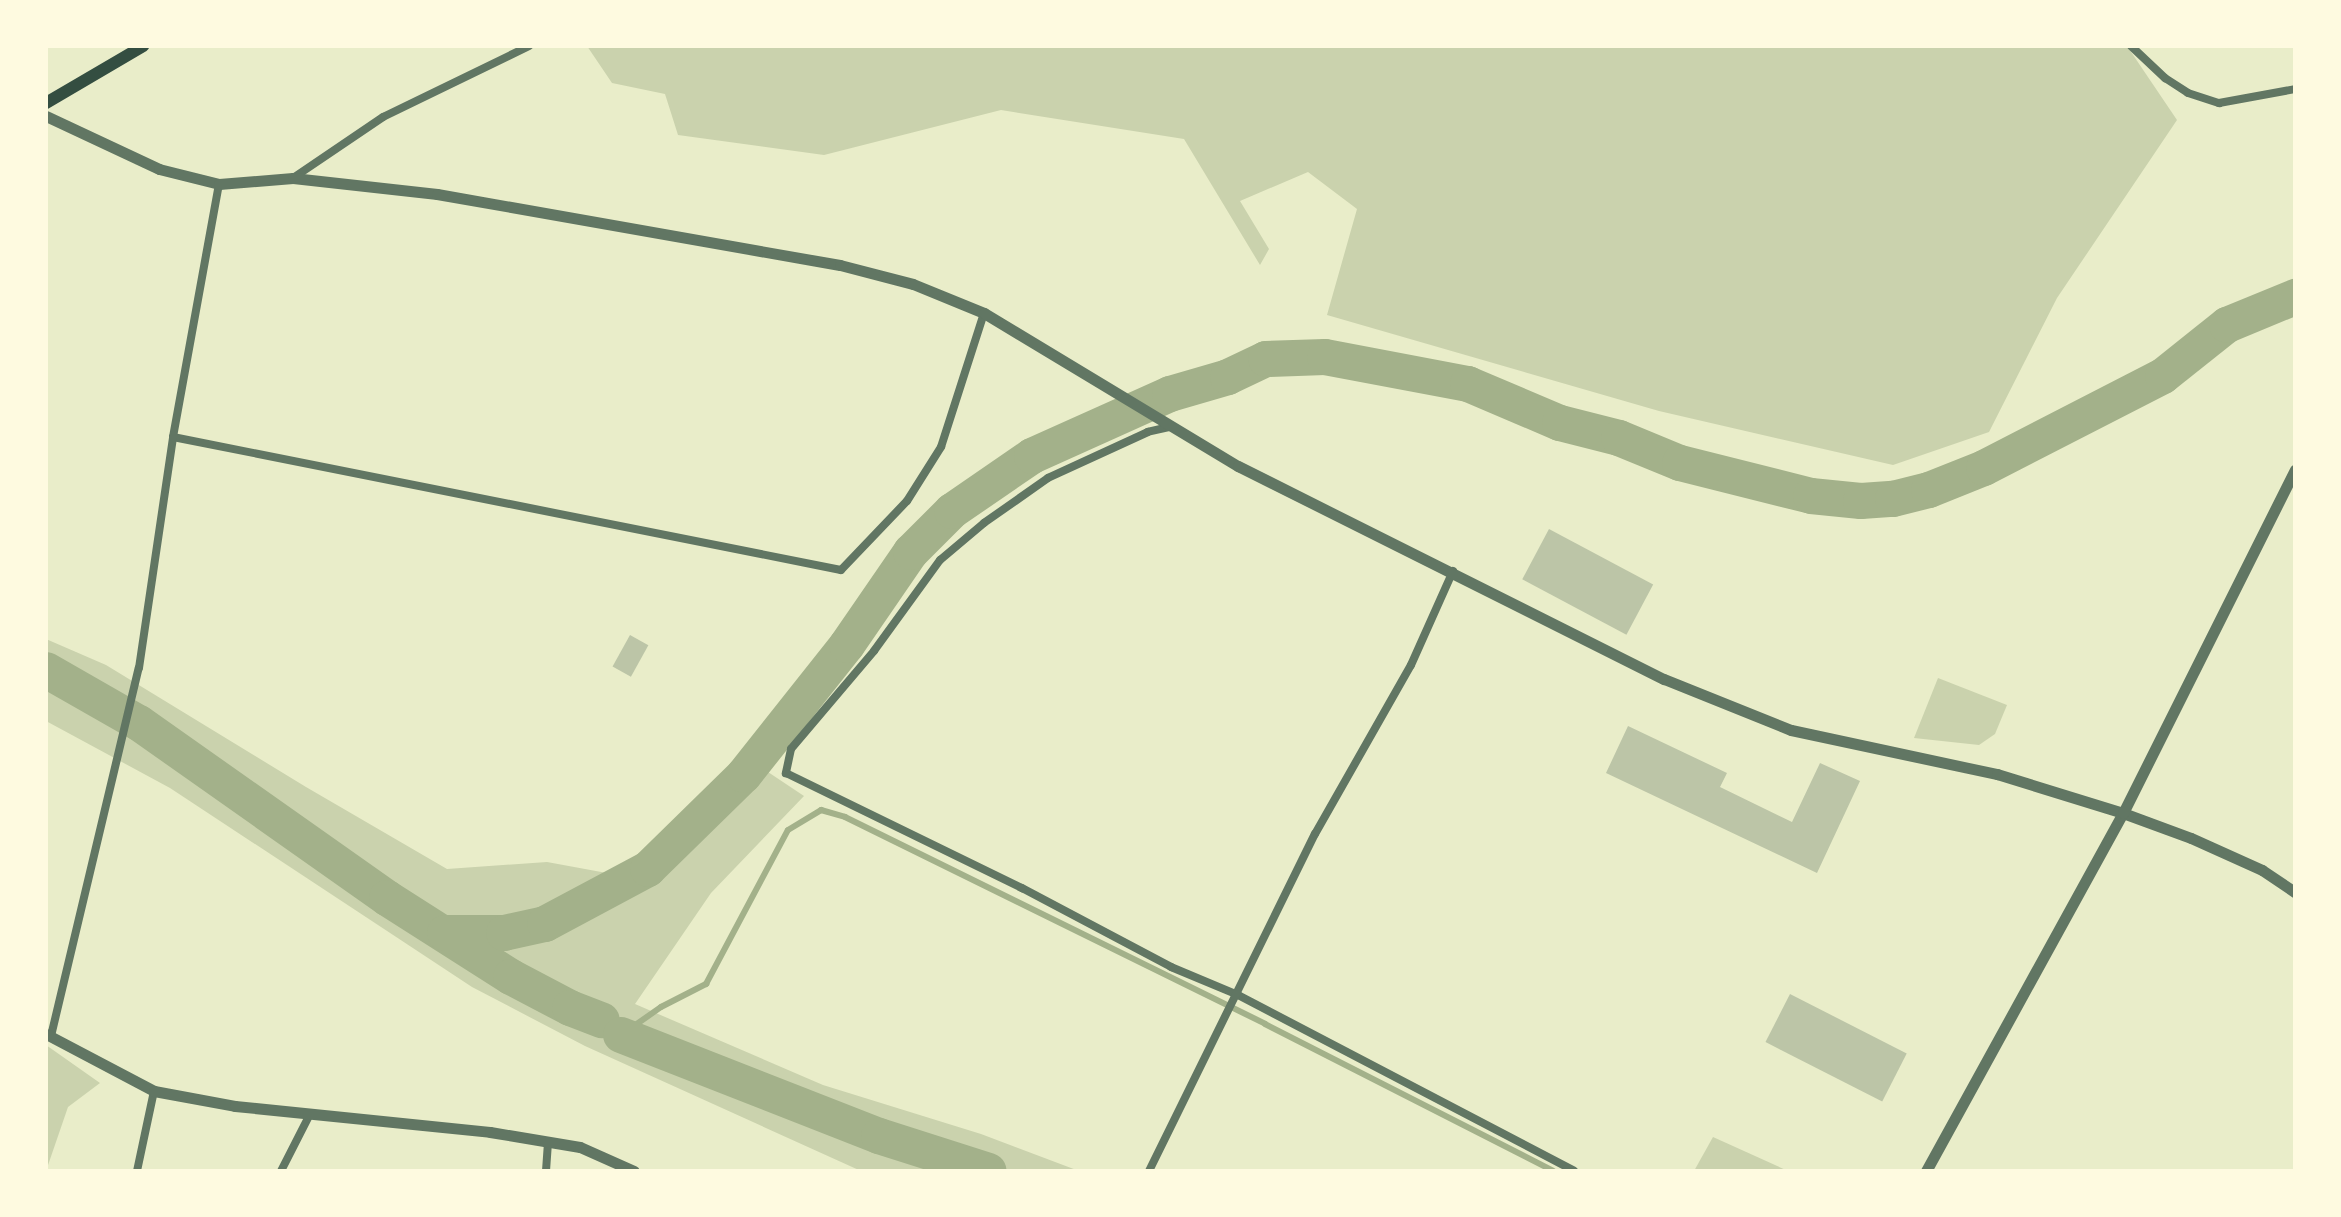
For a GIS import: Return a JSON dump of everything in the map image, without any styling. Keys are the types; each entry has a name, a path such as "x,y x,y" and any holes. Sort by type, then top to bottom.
{"main road":[{"path":"46,103 143,46"}],"street":[{"path":"293,178 383,117 529,46"},
{"path":"2131,46 2165,78 2188,93 2219,103 2295,89"},
{"path":"46,116 159,169 219,184 293,178 437,194 840,265 913,284 984,313 1238,466 1664,679 1791,730 1997,774 2123,813 2262,870 2295,892"},
{"path":"219,184 173,437 139,668 48,1035 154,1091 235,1106 490,1132 580,1147 634,1171"},
{"path":"173,437 841,570 907,501 941,447 984,313"},
{"path":"1169,427 1138,436 1048,478 984,523 940,560 874,651 791,749 786,773 1022,888 1171,967 1238,995 1574,1171"},
{"path":"1926,1171 2123,813 2295,470"},
{"path":"1149,1171 1315,834 1411,665 1453,571"},
{"path":"137,1171 154,1091"},
{"path":"281,1171 310,1114"},
{"path":"546,1171 548,1142"}],"green space":[{"path":"587,46 2127,46 2177,120 2057,298 1989,432 1893,465 1659,411 1327,315 1357,209 1308,172 1240,201 1269,249 1260,265 1184,139 1001,110 824,155 678,135 665,94 612,83"},
{"path":"46,639 106,665 447,869 547,862 623,876 762,768 804,796 711,893 635,1004 823,1085 981,1134 1079,1171 861,1171 585,1046 472,987 170,788 46,721"},
{"path":"1938,678 2007,705 1995,734 1979,745 1914,738"},
{"path":"46,1045 100,1083 68,1107 46,1171"},
{"path":"1713,1137 1788,1171 1694,1171"}],"building":[{"path":"1549,529 1653,584 1626,635 1522,579"},
{"path":"630,635 648,645 631,677 613,666"},
{"path":"1628,726 1727,773 1720,787 1792,822 1820,763 1860,781 1817,873 1606,773"},
{"path":"1790,994 1907,1053 1882,1102 1765,1042"}],"waterway":[{"path":"445,933 504,933 545,924 648,869 744,775 847,645 911,552 952,511 1032,456 1170,394 1228,377 1266,359 1325,357 1468,384 1560,423 1619,438 1680,463 1811,496 1861,501 1893,499 1929,490 1984,468 2163,376 2227,325 2295,297"},
{"path":"46,670 139,723 387,898 511,977 570,1008 602,1020"},
{"path":"602,1020 621,1035 661,1007 706,984 788,830 821,810 845,817 1265,1024 1553,1171"},
{"path":"621,1035 879,1136 989,1171"}]}
